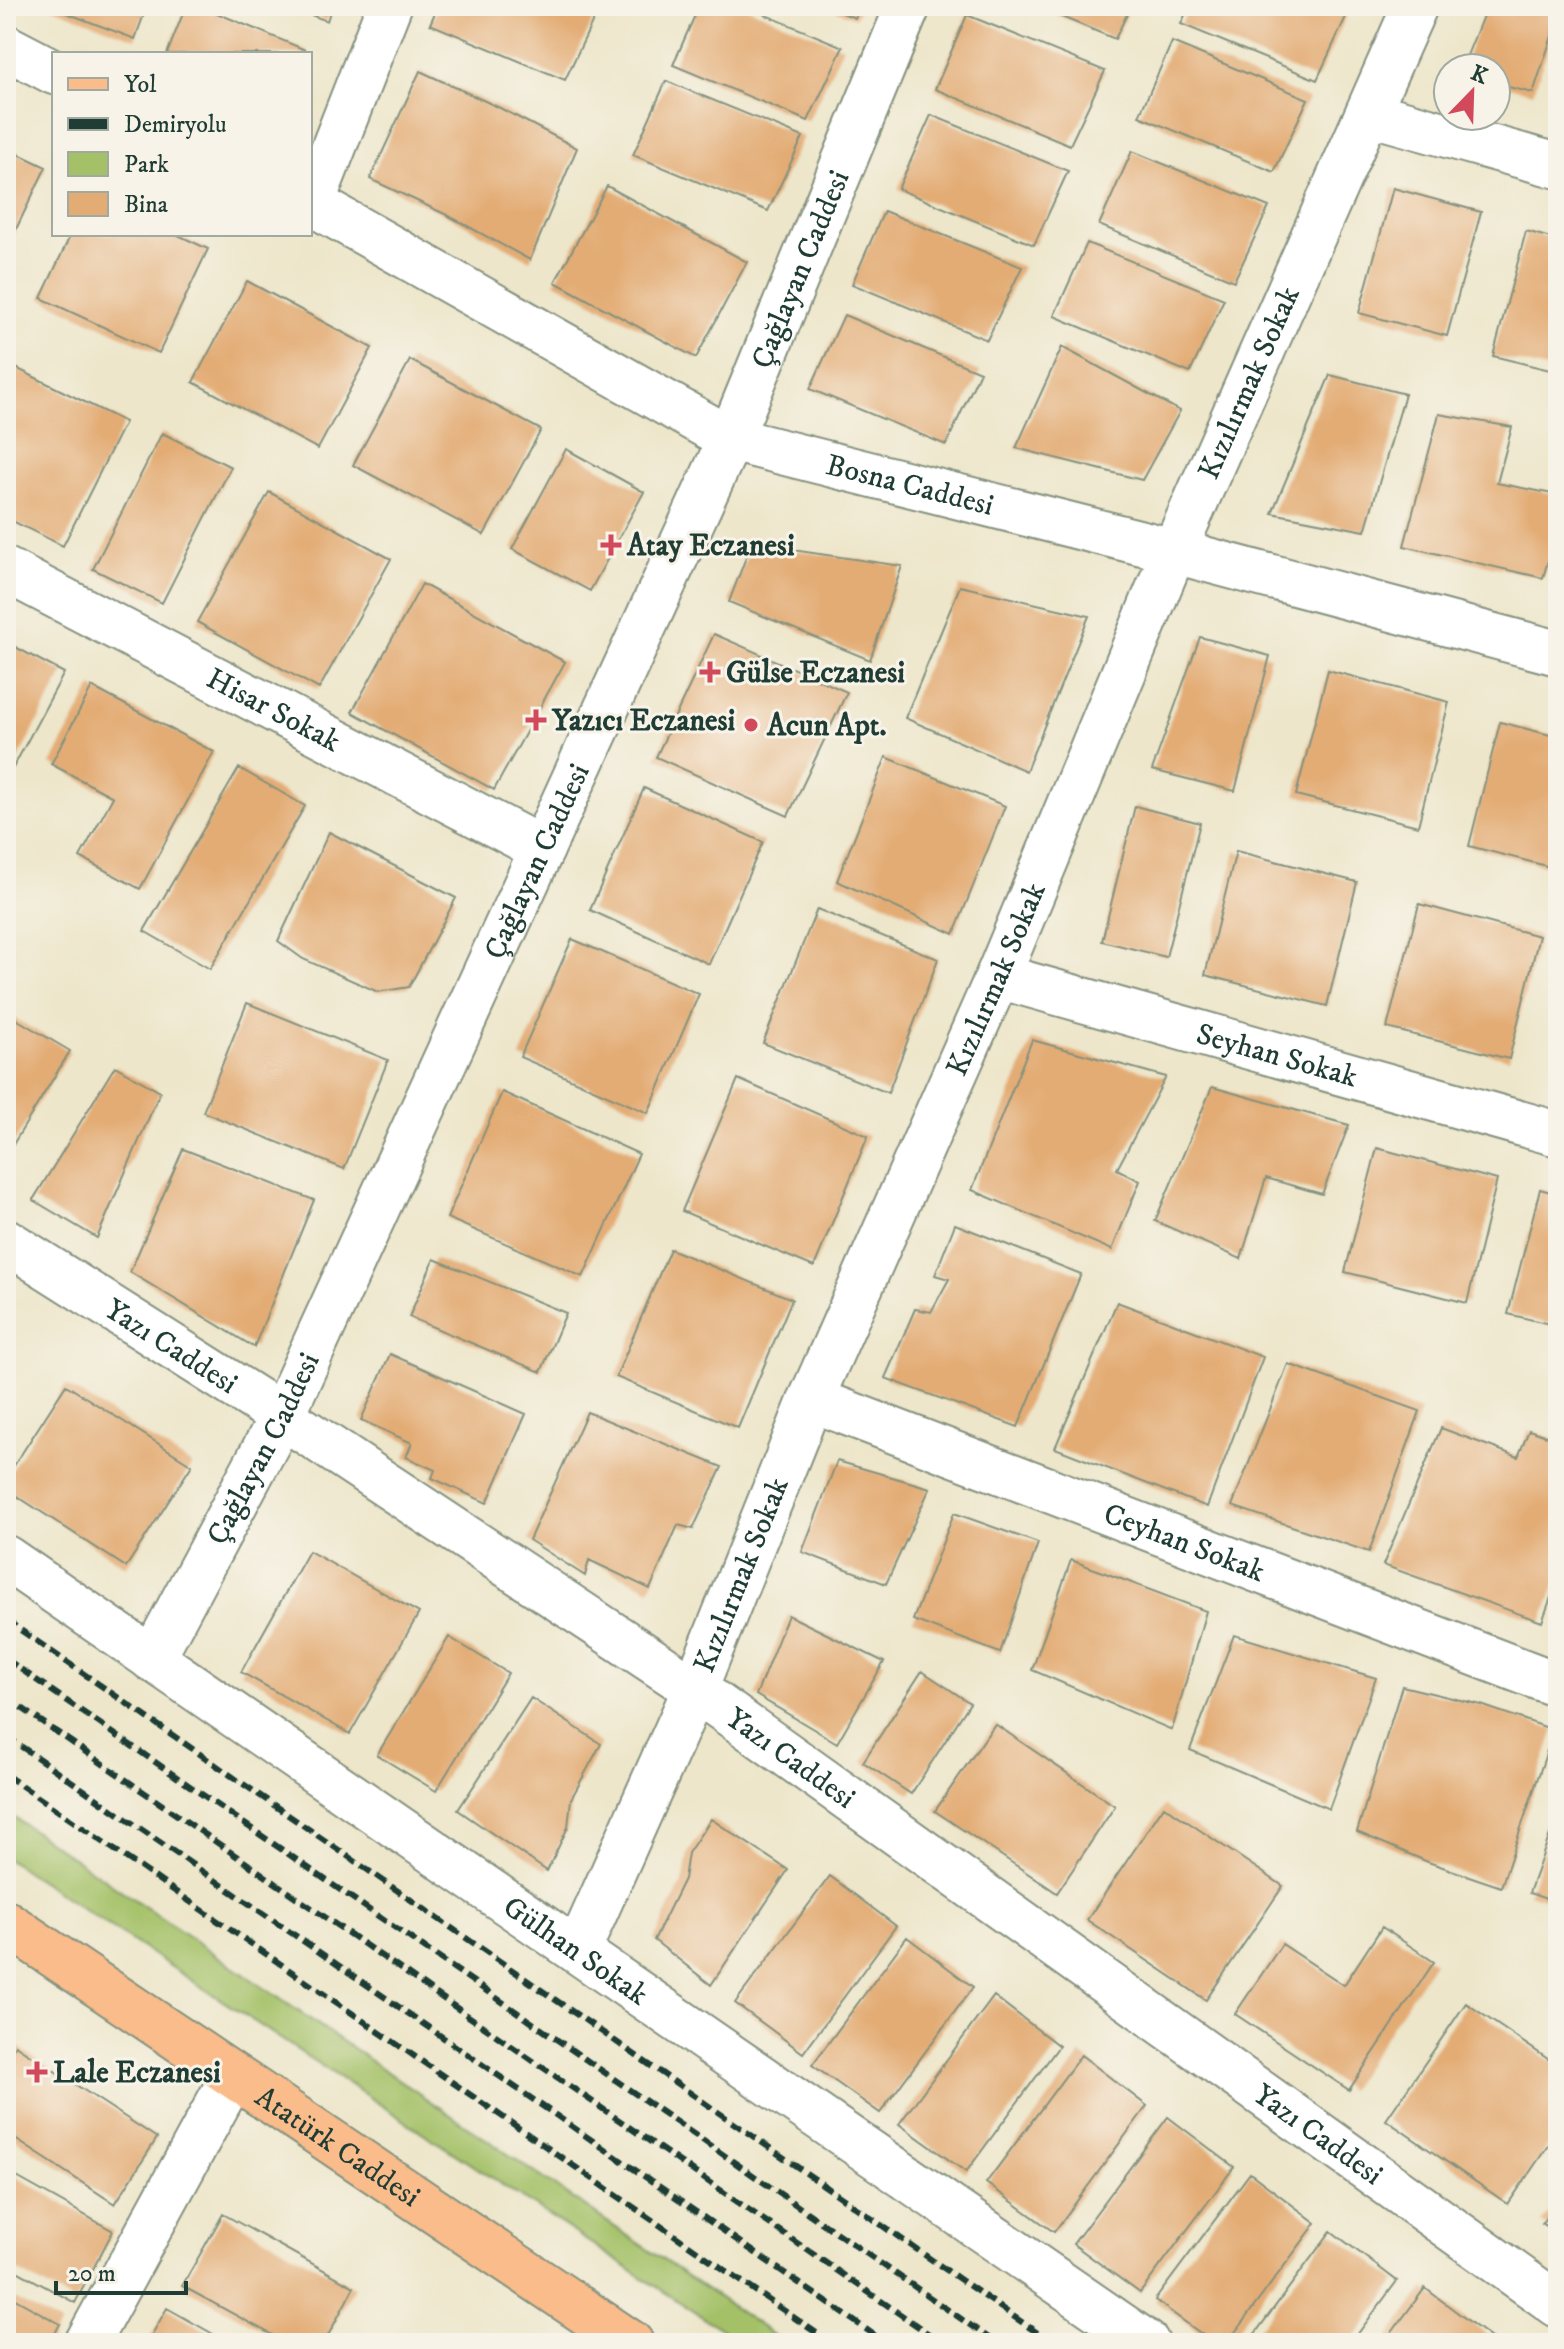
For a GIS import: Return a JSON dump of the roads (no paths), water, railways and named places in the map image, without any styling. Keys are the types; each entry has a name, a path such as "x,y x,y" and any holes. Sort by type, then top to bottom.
{"main road":[{"name":"Atatürk Caddesi","path":"6,1923 611,2337"}],"street":[{"path":"312,199 389,6"},
{"name":"Çağlayan Caddesi","path":"152,1659 282,1416 730,439 908,6"},
{"name":"Kızılırmak Sokak","path":"578,1951 695,1689 811,1399 998,976 1174,551 1415,6"},
{"path":"6,47 52,71"},
{"path":"1368,113 1558,166"},
{"name":"Bosna Caddesi","path":"312,203 730,439 1174,551 1558,653"},
{"name":"Hisar Sokak","path":"6,570 542,849"},
{"name":"Seyhan Sokak","path":"998,976 1558,1134"},
{"name":"Yazı Caddesi","path":"6,1241 282,1416 695,1689 1558,2305"},
{"name":"Ceyhan Sokak","path":"811,1399 1558,1685"},
{"name":"Gülhan Sokak","path":"6,1558 1147,2343"},
{"path":"87,2343 233,2076"}],"railway":[{"path":"6,1620 1052,2343"},
{"path":"6,1659 996,2343"},
{"path":"6,1697 942,2343"},
{"path":"6,1736 886,2343"},
{"path":"6,1775 831,2343"}],"place":[{"name":"Atay Eczanesi","path":"611,545"},
{"name":"Gülse Eczanesi","path":"710,672"},
{"name":"Yazıcı Eczanesi","path":"536,720"},
{"name":"Acun Apt.","path":"751,725"},
{"name":"Lale Eczanesi","path":"37,2072"}]}
